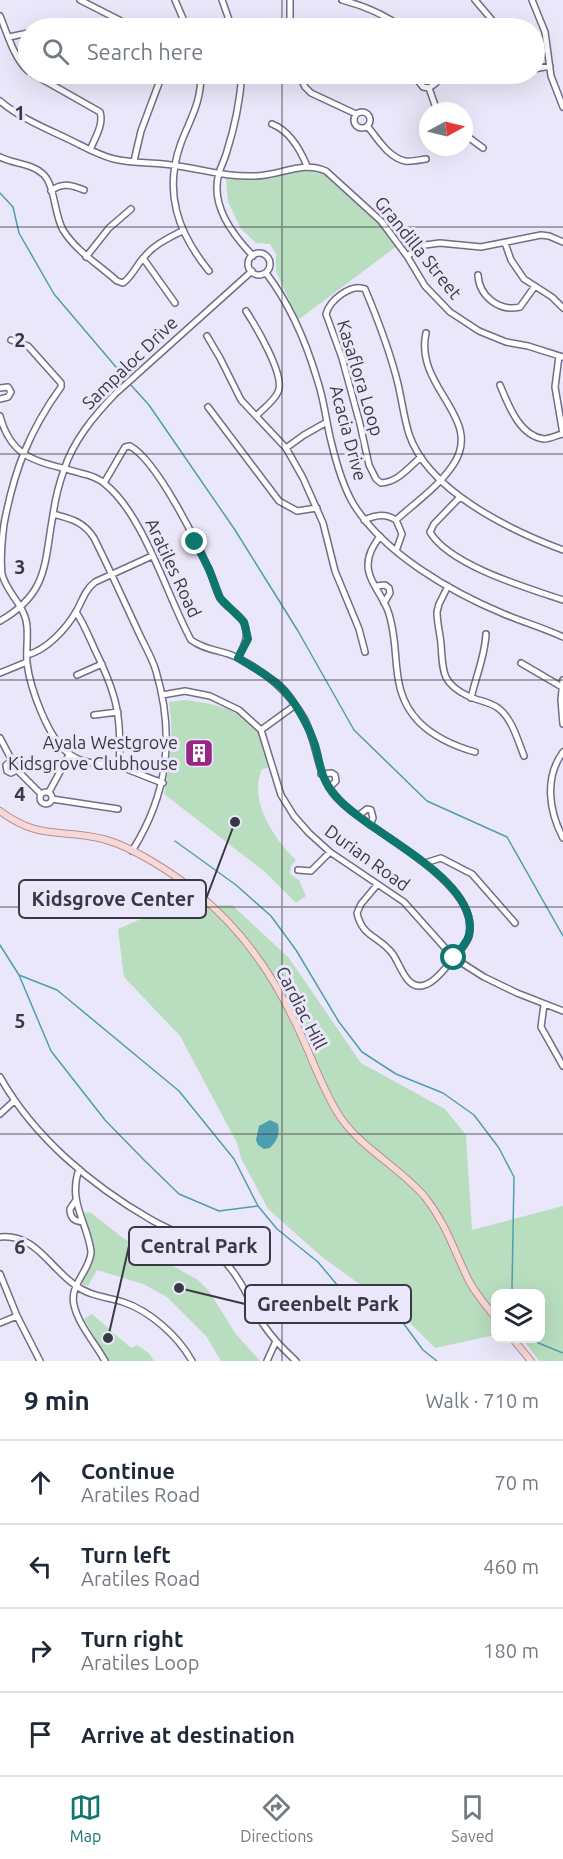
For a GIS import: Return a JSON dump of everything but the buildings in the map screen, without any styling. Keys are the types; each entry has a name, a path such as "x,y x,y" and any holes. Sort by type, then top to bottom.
{"main road":[{"name":"Cardiac Hill","path":"0,811 37,831 103,839 132,851 194,890 215,908 241,936 281,994 294,1018 321,1083 338,1114 349,1129 413,1185 431,1206 451,1238 470,1281 491,1312"},
{"path":"516,1343 531,1361"}],"street":[{"path":"80,0 114,18"},
{"path":"175,0 183,18"},
{"path":"222,0 228,18"},
{"path":"290,0 290,18"},
{"path":"342,0 389,18"},
{"path":"475,0 490,18"},
{"path":"532,0 539,18"},
{"path":"0,15 18,60"},
{"path":"545,32 551,76 563,107"},
{"path":"9,37 18,35"},
{"path":"545,67 550,66"},
{"path":"51,84 100,112 102,116 90,150"},
{"path":"134,161 141,131 159,84"},
{"path":"200,84 199,100 181,145 176,165 174,189 176,212 182,231 193,251 210,271"},
{"path":"241,84 236,120 218,175 220,205 233,234 253,256"},
{"path":"304,84 311,93 356,114"},
{"path":"422,84 423,87 429,88"},
{"path":"429,88 434,84"},
{"path":"429,88 434,102"},
{"path":"0,102 13,112 90,150 114,159 176,165 218,175 272,175 307,166 296,143 280,128 272,124"},
{"path":"362,111 369,115 371,120 368,127 356,126 354,121 356,114 362,111"},
{"path":"368,127 382,145 393,154 406,161 426,159"},
{"path":"473,141 483,148"},
{"path":"0,157 32,167 44,175 62,228 75,246 117,281 123,283 128,280 153,247 182,231"},
{"name":"Grandilla Street","path":"307,166 319,167 326,171 381,221 407,256 425,286 450,312 479,331 506,342 561,356"},
{"path":"51,192 62,185 71,185 84,190"},
{"path":"86,256 109,228 131,209"},
{"path":"407,256 425,245 440,243 481,247 541,236 549,236 563,242"},
{"path":"505,243 511,260 524,279 552,297 563,308"},
{"path":"261,253 269,259 270,268 266,273 259,275 252,272 249,264 253,256 261,253"},
{"path":"143,258 175,303"},
{"name":"Sampaloc Drive","path":"0,621 21,607 34,591 46,565 53,514 64,468 84,431 115,394 252,272"},
{"name":"Acacia Drive","path":"266,273 280,292 318,380 339,468 353,503 364,520 396,551 448,586 502,613 563,637"},
{"path":"478,275 483,293 497,305 511,310 520,307 535,286"},
{"name":"Kasaflora Loop","path":"421,457 390,482 381,483 376,479 369,465 342,358 326,314 334,301 351,288 358,286 365,289 378,319 387,343 409,435 421,457 440,480 460,497 497,519 563,550"},
{"path":"246,311 268,349 280,383 278,393 256,416"},
{"path":"396,520 440,480 457,459 461,437 457,417 434,382 428,367 424,352 426,333"},
{"path":"207,336 241,400 286,448 317,508 330,546 336,577 359,630 365,652"},
{"path":"11,340 28,346 62,382 22,454 10,489 2,529 1,576 26,615 27,662 33,685 52,735 69,755 99,765 119,767 163,783"},
{"path":"500,385 518,421 531,434 546,439 563,434 560,403 555,387 561,356"},
{"path":"0,388 9,387 11,392 8,397 0,399"},
{"path":"208,407 279,501 297,511 317,508"},
{"path":"0,416 7,438 22,454"},
{"path":"286,448 327,422"},
{"path":"104,483 125,447 133,448 150,464 195,542 220,598 244,622 248,639 238,658"},
{"name":"Aratiles Road","path":"22,454 104,483 126,506 191,640 202,648 238,658 282,687 303,717 315,745 321,774 337,799 449,883 466,908 470,924 468,938 439,976 427,985 418,986 408,982 391,952 364,931 357,913 361,904 377,885"},
{"path":"460,497 434,524 430,532 436,542 468,563 500,578 563,600"},
{"path":"53,514 78,521 87,527 155,669 162,695 167,738 163,783 152,812 132,851"},
{"path":"364,520 374,515 383,515 396,520 402,534 396,551"},
{"path":"380,536 370,554 368,567 395,632 399,690 419,722 447,743 475,752"},
{"path":"27,655 37,653 46,646 76,612 87,588 111,574 152,556"},
{"path":"376,586 385,585 389,588 390,593 384,603"},
{"path":"448,586 437,612 443,672 448,682 471,698 482,700 498,708 508,718 524,756"},
{"path":"76,612 112,685 121,736 119,767"},
{"path":"471,698 477,670 485,652 486,634"},
{"path":"0,673 27,662"},
{"path":"521,663 563,684 563,724"},
{"path":"76,675 102,664"},
{"path":"162,695 185,691 210,696 239,710 261,730 294,706"},
{"path":"94,715 118,712"},
{"name":"Durian Road","path":"261,730 281,795 294,816 330,852 404,902 454,958 484,977 544,1005 563,1011"},
{"path":"0,738 17,770 41,794"},
{"path":"563,752 555,767 550,787 552,807 563,838"},
{"path":"41,794 49,792 69,755"},
{"path":"321,774 332,773 336,776 336,781 329,788"},
{"path":"49,792 52,799"},
{"path":"41,794 39,798 43,803 47,804 52,799"},
{"path":"52,799 118,809"},
{"path":"358,816 367,809 371,810 373,818 370,825"},
{"path":"298,870 310,871 330,852"},
{"path":"425,863 441,858 472,874 515,923"},
{"path":"544,1005 541,1027 563,1066"},
{"path":"0,1077 14,1101 44,1136 79,1169 119,1201 207,1248 223,1260 240,1281 263,1323 276,1341 296,1361"},
{"path":"0,1114 14,1101"},
{"path":"79,1169 74,1183 76,1200 71,1206 70,1215 76,1221 82,1222 90,1243 91,1254 87,1268 75,1286 73,1294 76,1311 105,1361"},
{"path":"0,1237 16,1237 27,1242 75,1286 102,1298 123,1302 146,1313 169,1332 192,1361"},
{"path":"0,1274 17,1316 40,1361"},
{"path":"0,1323 17,1316"},
{"path":"267,1361 276,1341"}],"green space":[{"path":"307,167 326,172 379,222 397,246 298,320 276,271 276,254 270,244 256,243 241,229 228,202 226,179 273,178"},
{"path":"184,700 214,705 234,712 250,723 259,735 270,767 262,769 258,793 265,818 279,841 296,860 291,866 290,874 299,880 306,896 296,903 265,872 164,794 171,748 169,702"},
{"path":"232,905 289,958 361,1063 445,1109 466,1135 472,1230 563,1206 563,1361 539,1361 526,1343 545,1343 545,1289 491,1289 491,1336 435,1348 401,1314 322,1257 268,1209 241,1158 237,1143 180,1036 124,977 118,929 168,907"},
{"path":"90,1212 123,1238 198,1280 209,1291 235,1333 260,1361 221,1361 206,1336 167,1297 143,1284 97,1270 88,1286 83,1285 81,1280 93,1255 92,1240 83,1213"},
{"path":"92,1314 131,1348 137,1345 149,1353 154,1361 109,1361 84,1319"}],"water":[{"path":"270,1120 278,1124 278,1134 270,1148 264,1149 258,1145 256,1140 259,1126"}],"waterway":[{"path":"0,193 13,207 19,233 54,294 127,380"},
{"path":"130,384 149,405 235,530 298,631 354,730 427,801 507,837 563,936"},
{"path":"175,841 236,885 271,916 296,950 339,1022 362,1052 396,1074 443,1093 474,1115 499,1148 514,1177 512,1289"},
{"path":"0,945 19,975 51,1051 105,1120 144,1160 179,1194 219,1211 257,1206"},
{"path":"19,975 57,990 179,1091 234,1159 258,1206 277,1229 318,1262 348,1298 360,1301 382,1315 401,1320 423,1350 437,1361"},
{"path":"538,1343 563,1353"}],"place":[{"name":"Ayala Westgrove Kidsgrove Clubhouse","path":"199,753"},
{"name":"Kidsgrove Center","path":"235,822"},
{"name":"Greenbelt Park","path":"179,1288"},
{"name":"Central Park","path":"108,1338"}],"route":[{"path":"195,542 220,598 244,622 248,639 238,658 282,687 303,717 315,745 321,774 337,799 449,883 466,908 470,924 468,938 454,958"}]}
